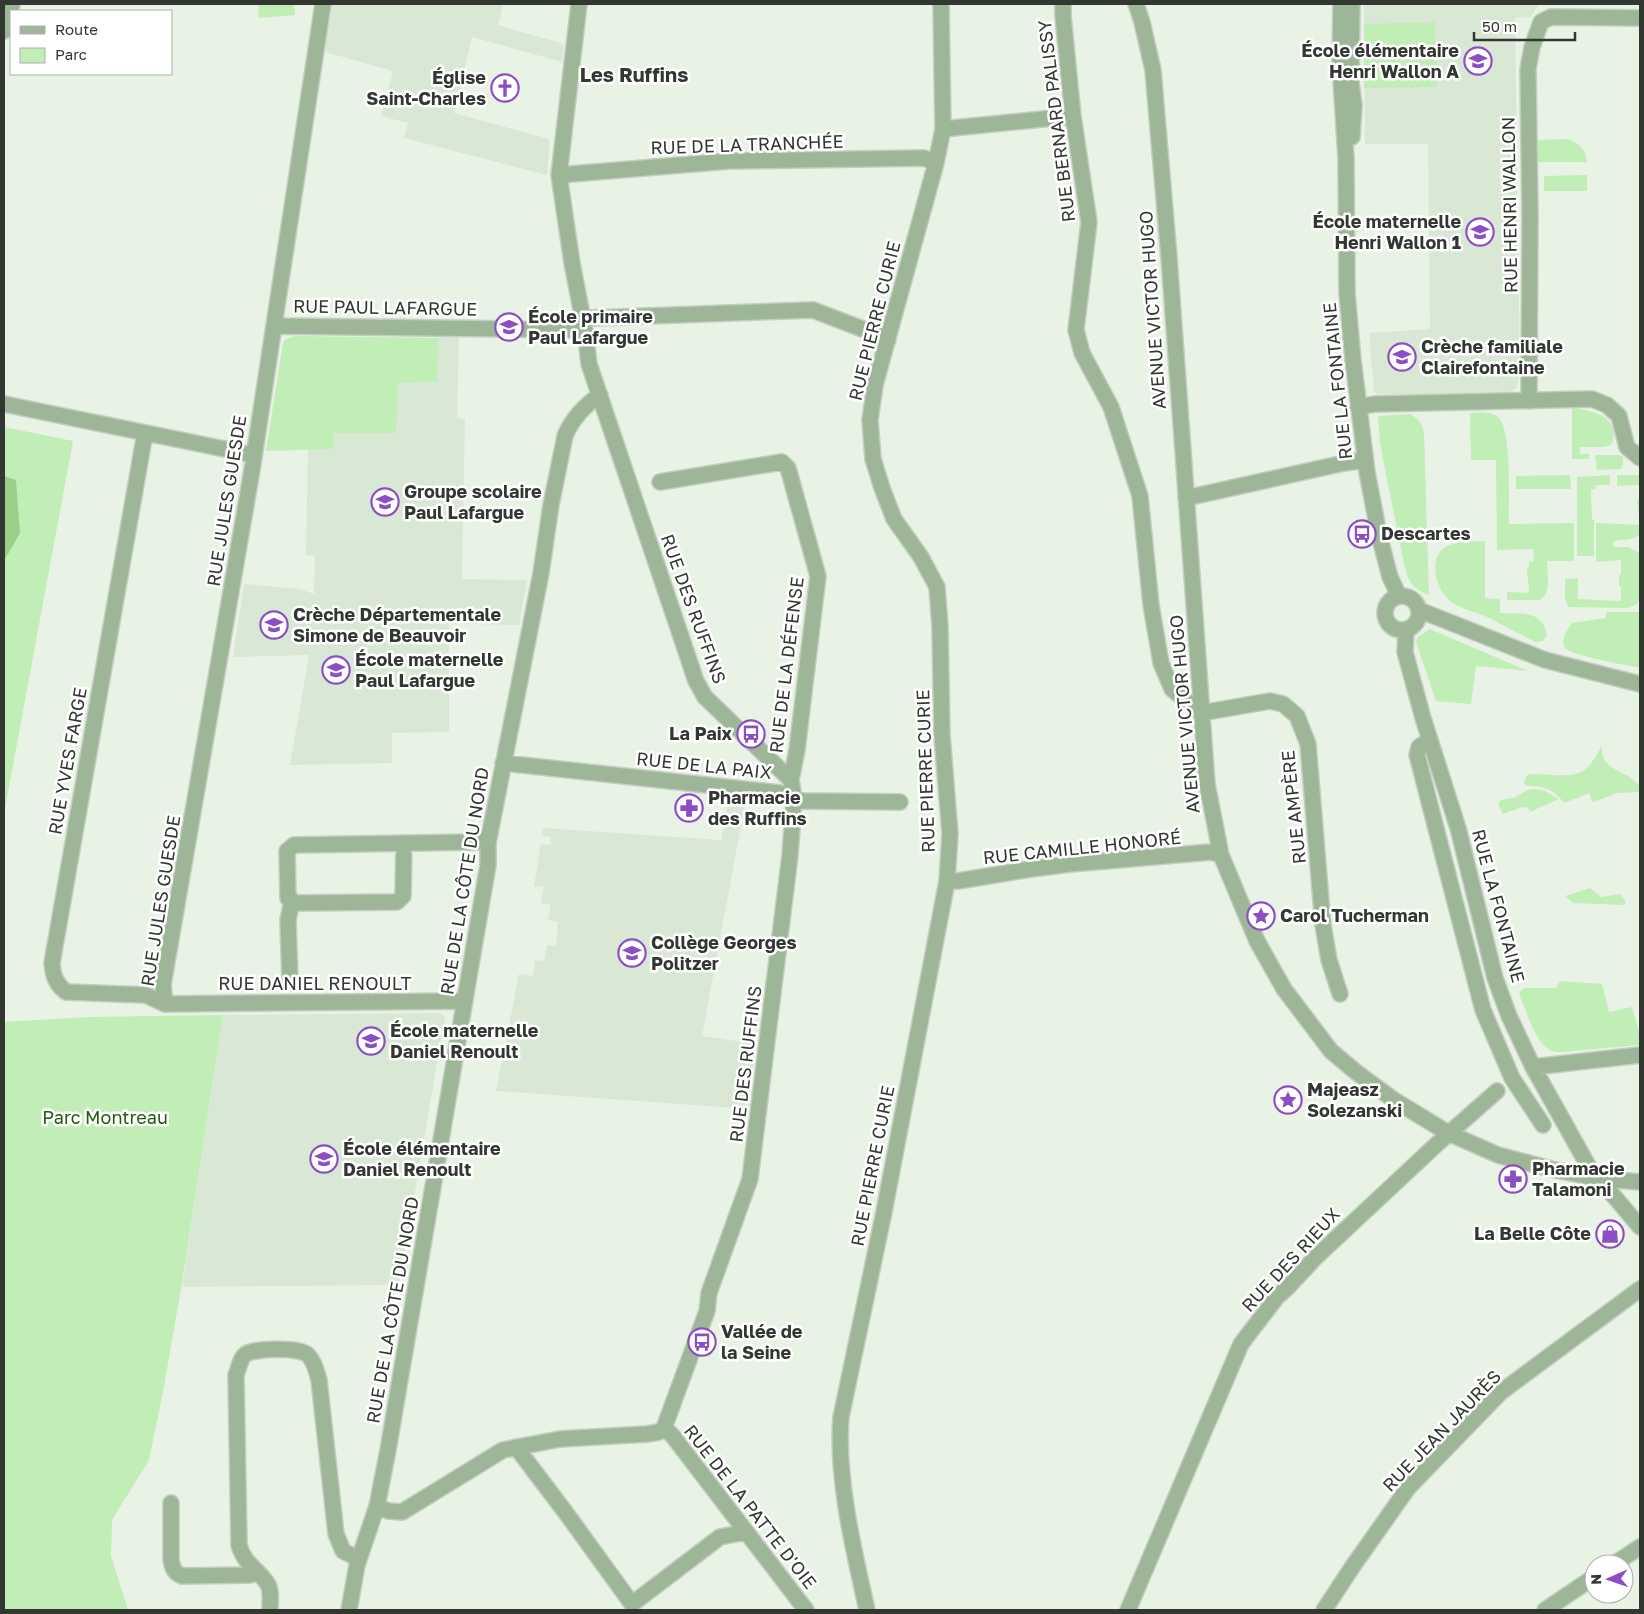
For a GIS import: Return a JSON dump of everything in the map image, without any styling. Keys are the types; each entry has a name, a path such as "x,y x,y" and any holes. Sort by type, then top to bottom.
{"street":[{"name":"RUE JULES GUESDE","path":"165,1004 163,985 254,455 323,4"},
{"name":"RUE DES RUFFINS","path":"579,4 559,175 570,254 584,326 589,364 696,681 705,697 791,780 794,799 790,855 750,1179 709,1293 707,1311 664,1428"},
{"name":"RUE PIERRE CURIE","path":"867,1610 854,1552 844,1488 841,1417 884,1212 947,881 950,834 942,735 940,627 937,587 921,557 894,519 873,459 870,420 875,385 936,163 942,129 941,4"},
{"name":"RUE BERNARD PALISSY","path":"1063,4 1073,116 1089,222 1076,330 1082,353 1111,407 1140,496 1151,605 1161,663 1172,689 1201,713"},
{"name":"AVENUE VICTOR HUGO","path":"1136,4 1153,70 1207,784 1221,855 1257,942 1280,981 1331,1051 1394,1100 1448,1133 1498,1155 1595,1178 1640,1182"},
{"name":"RUE LA FONTAINE","path":"1341,4 1340,64 1346,158 1347,293 1358,406 1365,460 1381,543 1390,577 1399,596"},
{"name":"RUE LA FONTAINE","path":"1346,158 1353,126 1354,106 1351,83 1352,4"},
{"path":"4,31 10,11"},
{"name":"RUE HENRI WALLON","path":"1529,401 1528,69 1532,47 1540,22 1551,17 1640,18"},
{"path":"942,129 1073,116"},
{"name":"RUE DE LA TRANCHÉE","path":"559,175 729,161 924,158 936,163"},
{"name":"RUE PAUL LAFARGUE","path":"274,326 584,326 592,318 813,310 888,340"},
{"name":"RUE DE LA CÔTE DU NORD","path":"377,1506 488,865 489,834 540,573 551,505 568,427 592,400 600,395"},
{"path":"1358,406 1592,399 1607,405 1619,416 1627,447 1640,458"},
{"path":"4,404 254,455"},
{"name":"RUE YVES FARGE","path":"145,433 52,963 53,974 58,985 66,992 146,995 165,1004"},
{"path":"1186,498 1365,460"},
{"name":"RUE DE LA DÉFENSE","path":"660,482 782,462 788,468 818,576 797,750 791,780"},
{"path":"1399,596 1406,596 1412,599 1419,610 1419,617 1416,622 1406,630 1399,630 1393,627 1388,622 1386,616 1388,603 1399,596"},
{"path":"1419,610 1545,660 1640,684"},
{"name":"RUE LA FONTAINE","path":"1406,630 1404,652 1458,828 1495,978 1509,1016 1533,1067 1595,1178"},
{"name":"RUE AMPÈRE","path":"1201,713 1270,701 1283,704 1297,716 1308,744 1323,924 1329,960 1340,994"},
{"path":"1430,740 1419,747 1417,755 1483,1010 1512,1078 1543,1125"},
{"name":"RUE DE LA PAIX","path":"503,763 729,789 780,793 803,801 900,802"},
{"path":"404,843 403,896 397,902 296,903 288,898 287,851 294,845 404,843 480,842 489,834"},
{"name":"RUE CAMILLE HONORÉ","path":"947,881 958,881 1070,864 1211,852 1221,855"},
{"path":"290,980 288,920 292,901"},
{"name":"RUE DANIEL RENOULT","path":"165,1004 465,1001"},
{"path":"1533,1067 1640,1055"},
{"name":"RUE DES RIEUX","path":"1128,1610 1241,1344 1277,1297 1314,1258 1448,1133 1497,1091"},
{"path":"1595,1178 1613,1195 1640,1227"},
{"name":"RUE JEAN JAURÈS","path":"1324,1610 1408,1488 1501,1392 1640,1289"},
{"path":"270,1610 268,1583 241,1554 239,1545 236,1375 241,1359 246,1354 258,1350 298,1350 308,1355 316,1369 319,1380 336,1534 343,1550 359,1559"},
{"path":"349,1610 359,1559 377,1506 388,1511 402,1512 503,1450 560,1439 647,1434 659,1432 664,1428"},
{"name":"RUE DE LA PATTE D'OIE","path":"664,1428 672,1435 806,1610"},
{"path":"516,1447 632,1604 720,1537 746,1532"},
{"path":"171,1504 171,1565 178,1574 182,1576 249,1575 257,1573"},
{"path":"1629,1554 1640,1547"},
{"path":"1545,1610 1584,1585"}],"shaded area":[{"path":"332,4 503,4 498,25 564,44 562,62 472,37 454,113 550,139 547,175 404,138 408,123 381,116 393,71 325,52"},
{"path":"1364,4 1539,4 1531,17 1515,18 1520,375 1516,388 1508,394 1377,394 1374,391 1369,333 1430,329 1428,144 1365,144"},
{"name":"Groupe scolaire Paul Lafargue","path":"439,334 459,334 457,418 465,419 462,579 527,580 519,625 449,624 449,732 392,733 392,763 290,765 309,655 233,657 244,584 300,589 314,594 315,556 306,555 308,450 333,449 333,433 398,381 438,381"},
{"path":"4,476 16,480 20,533 4,561"},
{"name":"Collège Georges Politzer","path":"729,797 746,799 702,1036 750,1043 755,1049 749,1109 496,1091 519,974 533,976 535,960 544,961 547,945 556,946 558,922 548,920 551,905 541,903 544,887 534,886 541,844 550,845 551,837 542,836 543,828 721,840"},
{"path":"441,1013 445,1017 399,1285 182,1287 223,1015"}],"green space":[{"path":"258,4 294,4 295,15 259,18"},
{"path":"1435,22 1437,87 1364,88 1364,24"},
{"path":"1565,139 1580,146 1587,157 1587,162 1536,162 1535,140"},
{"path":"1587,175 1587,191 1544,191 1544,176"},
{"path":"295,336 439,338 438,381 398,383 396,433 334,433 333,449 266,451 283,343 284,340"},
{"path":"1572,408 1596,413 1609,421 1614,434 1612,444 1605,447 1580,447 1580,454 1589,454 1589,459 1572,459"},
{"path":"1470,413 1491,413 1497,416 1502,423 1508,449 1509,524 1574,523 1574,561 1547,561 1547,588 1544,597 1540,600 1507,600 1507,592 1529,593 1527,567 1529,567 1529,562 1534,561 1533,549 1497,550 1496,460 1471,460"},
{"path":"1410,414 1420,422 1424,433 1429,595 1412,585 1408,578 1380,442 1378,416"},
{"path":"4,427 73,441 4,814"},
{"path":"1595,455 1619,455 1623,457 1623,465 1620,469 1597,470"},
{"path":"1570,475 1571,489 1516,489 1516,476"},
{"path":"1610,475 1610,485 1596,485 1595,489 1591,490 1592,519 1594,520 1594,556 1577,556 1577,477"},
{"path":"1617,475 1640,475 1640,485 1617,486"},
{"path":"1640,499 1640,525 1637,500"},
{"path":"1596,523 1640,525 1640,535 1631,539 1613,541 1613,547 1628,547 1640,553 1640,598 1637,604 1628,608 1569,607 1565,599 1565,579 1578,578 1578,599 1621,601 1619,575 1621,575 1621,560 1596,562"},
{"path":"1485,541 1485,598 1500,599 1500,613 1523,614 1535,617 1544,627 1547,635 1543,641 1536,642 1459,606 1445,597 1442,592 1435,566 1443,549 1456,543"},
{"path":"1606,612 1640,612 1640,668 1588,657 1565,648 1564,638 1572,623 1606,618"},
{"path":"1430,629 1528,671 1476,666 1471,704 1436,701 1416,642 1418,637"},
{"path":"1602,745 1603,757 1609,765 1632,779 1640,786 1640,792 1617,793 1594,802 1591,801 1590,793 1564,803 1556,794 1548,789 1527,786 1524,783 1529,774 1571,775 1583,771 1591,763"},
{"path":"1527,790 1545,791 1558,799 1530,812 1528,808 1522,807 1503,814 1498,804 1501,800 1516,797"},
{"path":"1590,888 1601,897 1620,894 1625,900 1625,905 1573,903 1565,896"},
{"path":"1560,981 1602,984 1609,1012 1632,1007 1638,1028 1640,1028 1640,1045 1562,1052 1552,1051 1545,1046 1535,1033 1519,994 1523,988 1556,988"},
{"name":"Parc Montreau","path":"223,1015 182,1283 149,1460 112,1520 111,1556 128,1610 4,1610 4,1022 88,1017"}],"place":[{"name":"École élémentaire Henri Wallon A","path":"1478,61"},
{"name":"Église Saint-Charles","path":"505,88"},
{"name":"École maternelle Henri Wallon 1","path":"1480,232"},
{"name":"École primaire Paul Lafargue","path":"509,327"},
{"name":"Crèche familiale Clairefontaine","path":"1402,357"},
{"name":"Groupe scolaire Paul Lafargue","path":"385,502"},
{"name":"Descartes","path":"1362,534"},
{"name":"Crèche Départementale Simone de Beauvoir","path":"274,625"},
{"name":"École maternelle Paul Lafargue","path":"336,670"},
{"name":"La Paix","path":"751,734"},
{"name":"Pharmacie des Ruffins","path":"689,808"},
{"name":"Carol Tucherman","path":"1261,916"},
{"name":"Collège Georges Politzer","path":"632,953"},
{"name":"École maternelle Daniel Renoult","path":"371,1041"},
{"name":"Majeasz Solezanski","path":"1288,1100"},
{"name":"École élémentaire Daniel Renoult","path":"324,1159"},
{"name":"Pharmacie Talamoni","path":"1513,1179"},
{"name":"La Belle Côte","path":"1610,1234"},
{"name":"Vallée de la Seine","path":"702,1342"}],"district":[{"name":"Les Ruffins","path":"634,75"}]}
